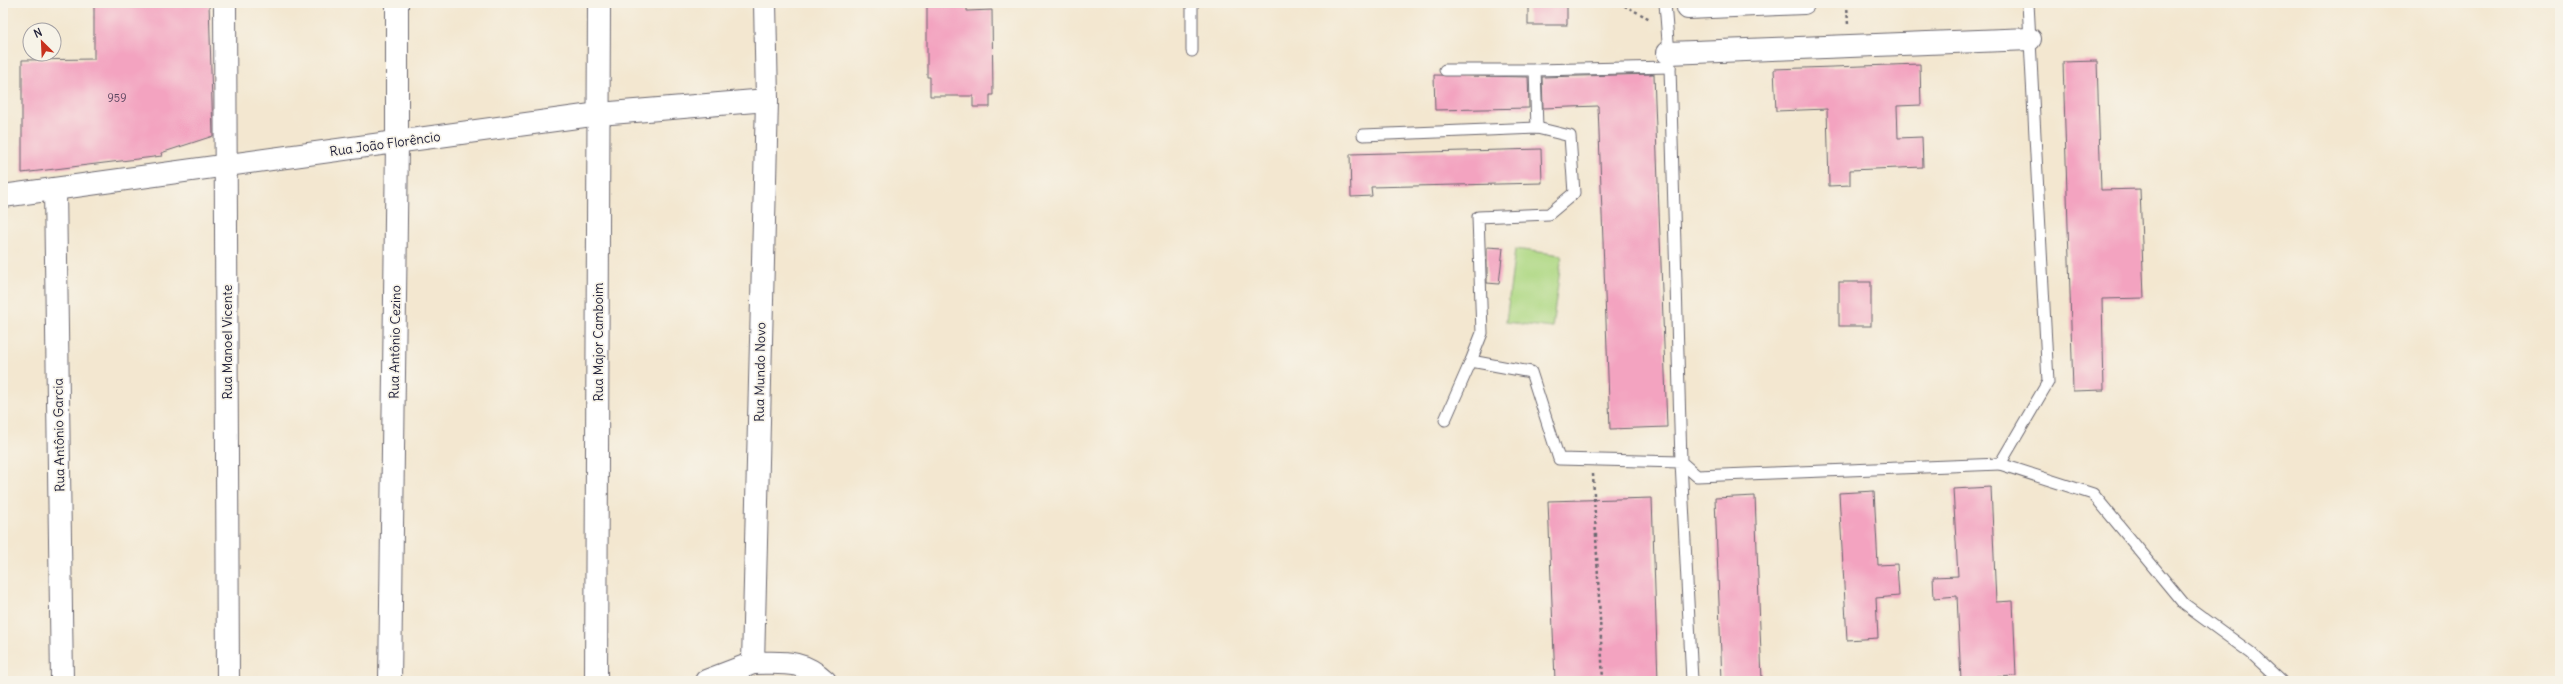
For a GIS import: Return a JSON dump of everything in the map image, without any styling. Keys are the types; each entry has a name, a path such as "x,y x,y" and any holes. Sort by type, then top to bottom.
{"street":[{"name":"Rua Manoel Vicente","path":"225,3 227,165 228,681"},
{"name":"Rua Antônio Cezino","path":"390,681 397,143 397,3"},
{"name":"Rua Major Camboim","path":"596,681 600,3"},
{"name":"Rua Mundo Novo","path":"753,663 767,100 765,3"},
{"path":"1688,3 1688,8 1804,3"},
{"path":"1669,60 2030,39"},
{"name":"Rua João Florêncio","path":"3,196 599,114 767,100"},
{"name":"Rua Antônio Garcia","path":"56,189 62,681"},
{"path":"706,681 753,663 796,664 808,667 825,681"}],"lane":[{"path":"1192,3 1192,51"},
{"path":"1666,3 1681,462 1692,681"},
{"path":"2000,464 2048,382 2028,3"},
{"path":"1445,70 1535,70 1669,60"},
{"path":"1535,70 1538,128"},
{"path":"1363,135 1538,128 1570,136 1574,193 1549,214 1478,217 1482,333 1445,420"},
{"path":"1471,361 1531,372 1559,459 1681,462 1697,476 2000,464 2093,494 2184,604 2250,653 2281,681"}],"path":[{"path":"1619,3 1667,28"},
{"path":"1627,3 1629,8"},
{"path":"1592,460 1603,681"}],"green space":[{"path":"1515,249 1562,255 1552,328 1506,322"}],"building":[{"path":"94,3 209,3 213,136 161,153 162,156 22,173 22,62 62,62 62,59 94,59"},
{"path":"927,3 967,3 967,11 992,10 993,95 990,95 990,107 973,107 973,96 930,96 930,77 927,77"},
{"path":"1528,3 1567,3 1567,25 1528,25"},
{"path":"2097,61 2101,190 2140,189 2144,298 2102,299 2104,390 2073,391 2063,62"},
{"path":"1920,64 1921,105 1897,106 1898,138 1922,137 1923,167 1850,170 1850,185 1829,186 1827,109 1776,111 1774,69"},
{"path":"1654,74 1667,427 1610,429 1598,106 1543,108 1542,77"},
{"path":"1434,75 1528,77 1529,108 1435,110"},
{"path":"1541,149 1542,183 1371,187 1372,196 1351,197 1350,154"},
{"path":"1487,247 1503,248 1499,284 1487,283"},
{"path":"1839,282 1871,282 1871,326 1839,326"},
{"path":"1991,487 1996,602 2013,601 2016,676 1996,677 1996,681 1961,681 1957,596 1934,598 1933,577 1958,576 1953,489"},
{"path":"1874,491 1878,565 1897,564 1899,596 1876,598 1878,638 1847,640 1839,493"},
{"path":"1755,496 1762,681 1722,681 1715,498"},
{"path":"1652,498 1658,681 1555,681 1548,501"}]}
